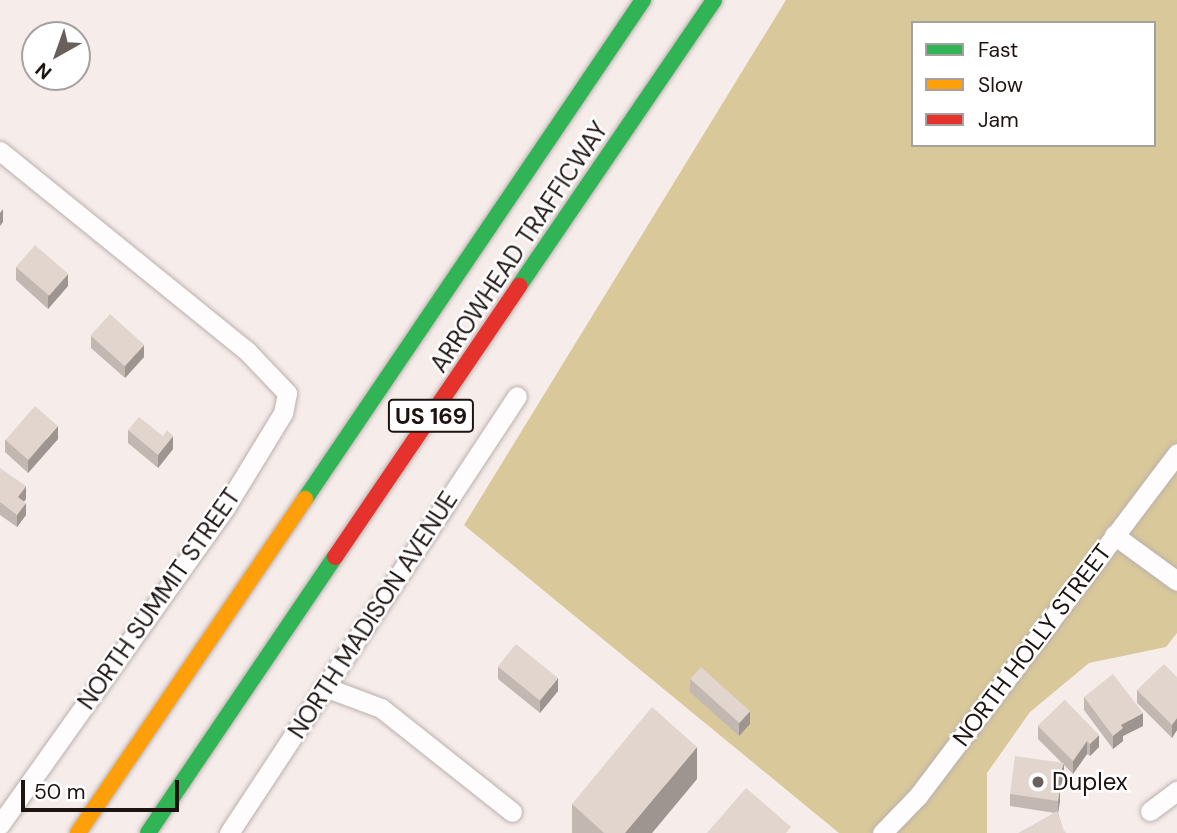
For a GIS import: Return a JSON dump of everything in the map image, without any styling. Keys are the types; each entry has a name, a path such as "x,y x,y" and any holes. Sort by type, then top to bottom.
{"highway":[{"name":"ARROWHEAD TRAFFICWAY","path":"78,833 643,0"},
{"name":"ARROWHEAD TRAFFICWAY","path":"148,833 714,0"}],"street":[{"name":"NORTH SUMMIT STREET","path":"0,151 267,369 288,393 284,413 225,508 0,825"},
{"name":"NORTH MADISON AVENUE","path":"229,833 517,396"},
{"name":"NORTH HOLLY STREET","path":"881,833 918,796 1177,453"},
{"path":"1114,536 1177,581"},
{"path":"325,687 381,708 512,812"},
{"path":"1150,811 1177,791"}],"shaded area":[{"path":"786,0 1177,0 1177,633 1166,647 1089,663 1030,712 987,773 987,833 839,833 464,525"}],"building":[{"path":"35,245 68,274 49,296 16,267"},
{"path":"110,314 144,345 125,366 91,336"},
{"path":"35,406 58,426 28,460 5,440"},
{"path":"139,417 163,436 167,430 173,436 158,455 128,430"},
{"path":"0,468 26,486 18,497 26,503 17,515 0,502"},
{"path":"516,644 558,678 540,701 498,667"},
{"path":"1164,664 1177,677 1177,718 1172,725 1137,690"},
{"path":"701,667 750,711 739,723 690,679"},
{"path":"1113,674 1143,713 1121,725 1123,728 1113,736 1084,697"},
{"path":"1065,700 1099,735 1090,744 1087,741 1073,761 1038,726"},
{"path":"652,707 697,747 625,833 604,833 572,804"},
{"path":"1015,756 1064,763 1056,787 1060,788 1058,801 1010,794"},
{"path":"746,788 791,827 786,833 707,833"},
{"path":"1057,811 1066,833 1019,833"}],"traffic: fast":[{"path":"305,499 643,0"},
{"path":"519,286 714,0"},
{"path":"148,833 335,557"}],"traffic: slow":[{"path":"78,833 305,499"}],"traffic: jam":[{"path":"335,557 519,286"}],"place":[{"name":"Duplex","path":"1038,782"}]}
